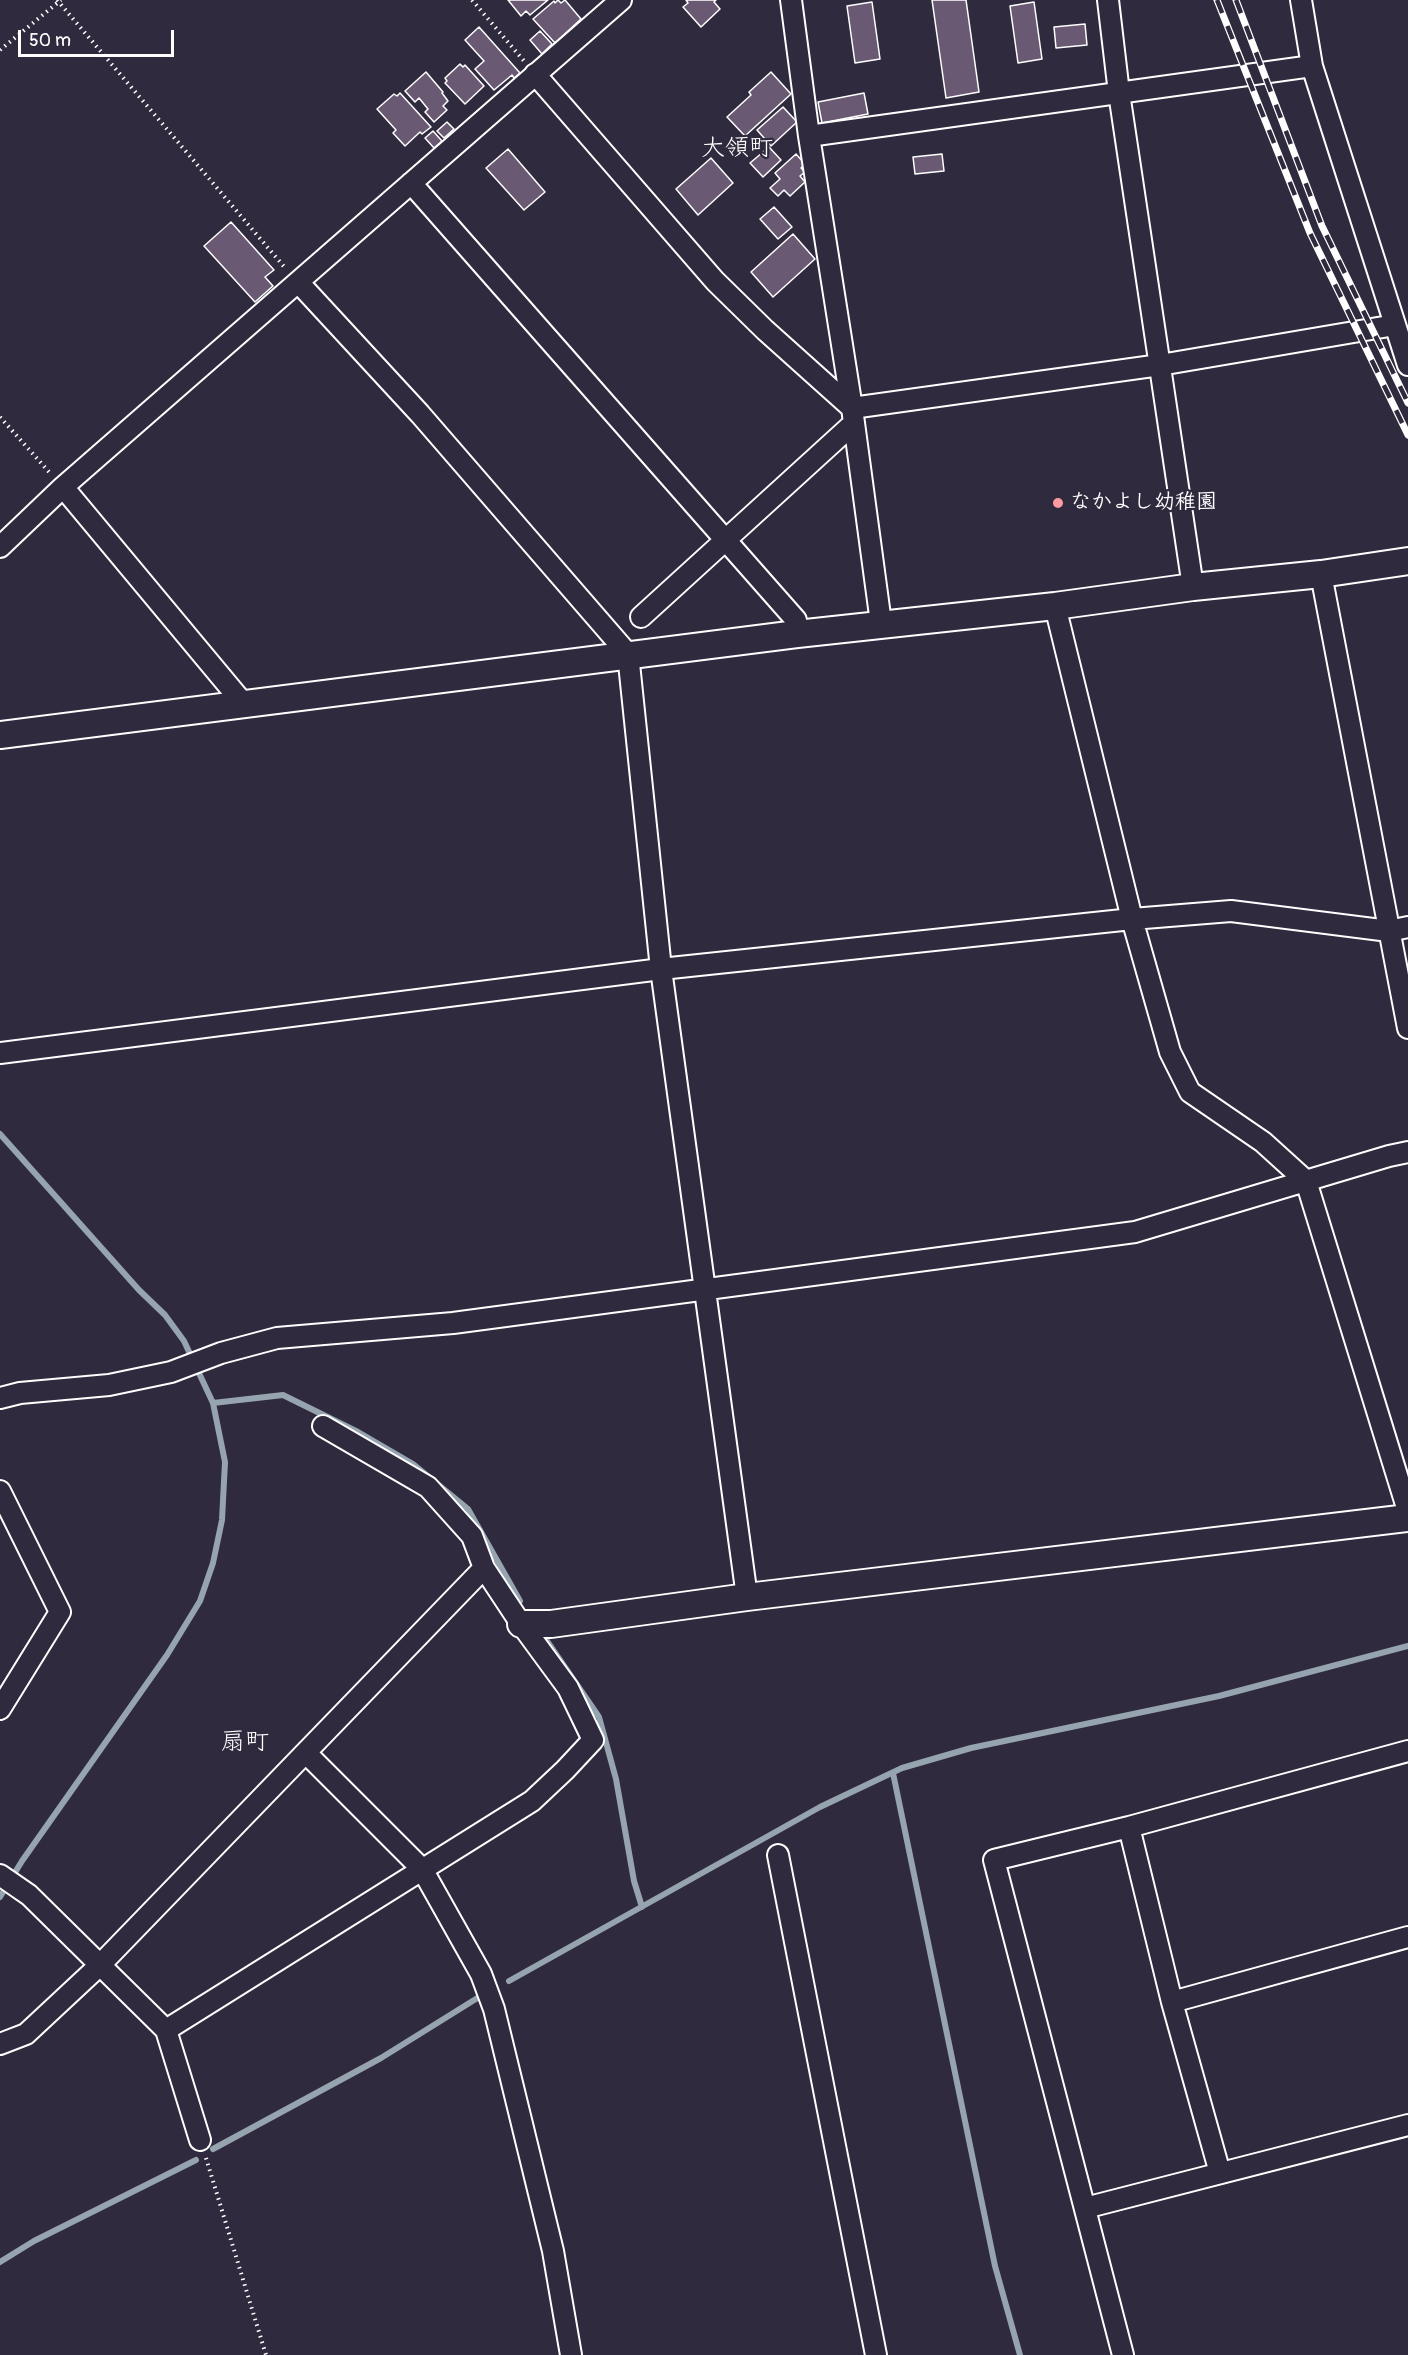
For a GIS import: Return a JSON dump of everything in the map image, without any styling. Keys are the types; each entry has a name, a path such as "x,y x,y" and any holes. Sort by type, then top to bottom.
{"street":[{"path":"0,547 63,487 621,0"},
{"path":"791,0 809,136 853,416 881,623"},
{"path":"1108,0 1119,93 1193,587"},
{"path":"1301,0 1312,66 1408,365"},
{"path":"809,136 1312,66"},
{"path":"535,74 715,281 853,416"},
{"path":"411,183 796,620 797,633"},
{"path":"299,283 420,414 628,654 661,969 747,1597"},
{"path":"642,617 853,416 1395,325"},
{"path":"63,487 243,703"},
{"path":"0,735 797,633 1055,606 1193,587 1321,574 1408,561"},
{"path":"1321,574 1399,929 1408,1028"},
{"path":"1055,606 1131,919 1170,1052 1190,1092 1263,1142 1306,1181 1408,1511"},
{"path":"0,1053 661,969 1131,919 1231,911 1399,929"},
{"path":"0,1398 20,1393 110,1385 171,1372 221,1353 277,1338 453,1323 1135,1232 1408,1152"},
{"path":"166,2030 532,1801 593,1740 568,1688 521,1624 484,1568 472,1536 428,1487 323,1426"},
{"path":"0,1491 60,1612 0,1708"},
{"path":"521,1624 551,1624 747,1597 1408,1518"},
{"path":"0,2044 26,2034 100,1965 484,1568"},
{"path":"1123,2355 994,1860 1129,1827 1408,1751"},
{"path":"306,1753 422,1869 481,1974 494,2009 553,2251 571,2355"},
{"path":"1129,1827 1172,2002 1220,2173"},
{"path":"778,1855 876,2355"},
{"path":"0,1875 29,1895 166,2030 200,2140"},
{"path":"1172,2002 1408,1937"},
{"path":"1085,2208 1408,2125"}],"path":[{"path":"471,0 535,74"},
{"path":"0,50 58,1 299,283"},
{"path":"0,417 63,487"},
{"path":"200,2140 267,2355"}],"building":[{"path":"508,0 548,0 530,15 526,11 521,16"},
{"path":"558,0 561,3 565,0 581,19 555,43 533,19"},
{"path":"686,0 716,0 714,2 720,9 701,27 683,7 688,3"},
{"path":"932,0 966,0 979,92 946,98"},
{"path":"872,2 880,59 855,63 847,6"},
{"path":"1034,2 1042,59 1018,63 1010,6"},
{"path":"1085,24 1087,45 1056,48 1054,27"},
{"path":"479,27 520,73 514,78 512,75 494,90 475,69 484,61 465,40"},
{"path":"540,31 552,44 542,54 530,40"},
{"path":"460,64 463,67 465,65 484,86 465,104 445,83 447,81 445,78"},
{"path":"426,72 448,101 443,106 447,110 434,122 425,112 428,109 419,98 415,102 405,91"},
{"path":"771,72 791,94 745,136 727,117"},
{"path":"400,93 431,127 422,134 420,132 405,146 393,133 396,130 377,109 394,94 397,96"},
{"path":"864,93 868,114 822,123 818,102"},
{"path":"783,107 797,122 771,146 757,130"},
{"path":"447,122 454,129 444,138 437,131"},
{"path":"433,131 442,141 434,148 425,138"},
{"path":"769,147 781,160 763,177 750,163"},
{"path":"508,149 545,192 524,210 486,168"},
{"path":"796,154 805,164 801,168 805,172 800,176 805,182 790,196 784,190 778,196 770,188 780,179 775,173"},
{"path":"942,154 944,171 915,174 913,157"},
{"path":"711,158 733,183 698,215 676,189"},
{"path":"774,207 792,227 778,239 760,219"},
{"path":"231,222 274,270 265,277 273,286 255,302 204,246"},
{"path":"793,234 815,259 773,297 751,272"}],"waterway":[{"path":"0,1134 139,1290 165,1315 184,1341 213,1403 225,1462 222,1520 213,1563 200,1601 167,1655 22,1861 0,1897"},
{"path":"213,1403 283,1395 358,1432 413,1464 468,1509 520,1601"},
{"path":"547,1641 599,1717 616,1779 634,1881 642,1907"},
{"path":"509,1981 820,1807 902,1768 971,1748 1219,1696 1408,1646"},
{"path":"893,1773 995,2266 1020,2355"},
{"path":"213,2149 381,2058 479,1997"},
{"path":"0,2262 34,2241 196,2160"}],"railway":[{"path":"1217,0 1310,233 1408,435"},
{"path":"1236,0 1322,226 1408,403"}],"place":[{"name":"なかよし幼稚園","path":"1058,503"}],"district":[{"name":"大領町","path":"737,149"},
{"name":"扇町","path":"245,1743"}]}
